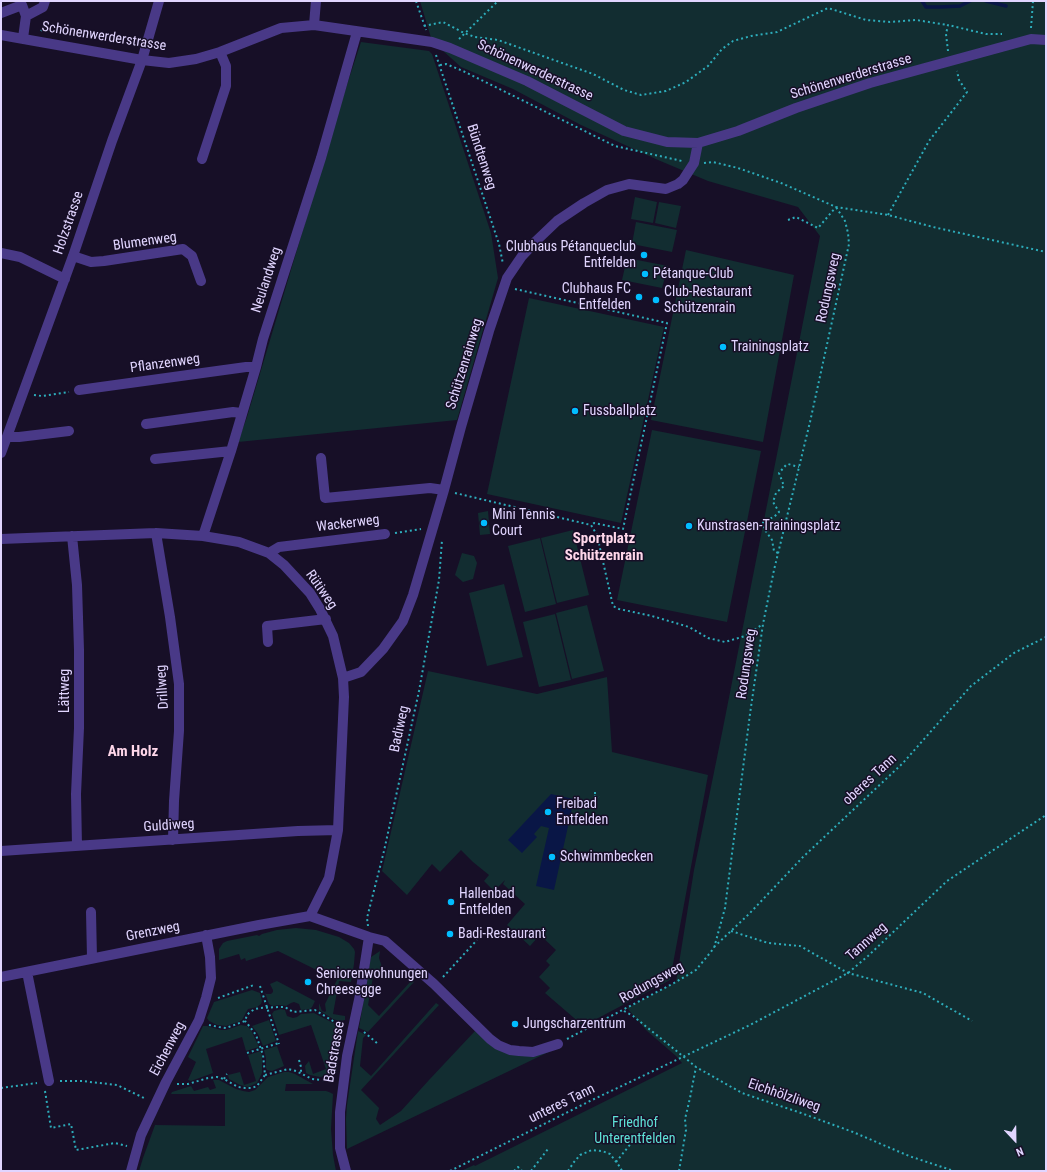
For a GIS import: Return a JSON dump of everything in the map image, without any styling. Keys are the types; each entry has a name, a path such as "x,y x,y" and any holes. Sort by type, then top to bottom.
{"street":[{"path":"26,16 43,7 45,1"},
{"name":"Holzstrasse","path":"1,453 6,432 23,394 142,60 159,1"},
{"path":"314,25 316,1"},
{"path":"1,14 22,5 26,16 23,38"},
{"name":"Schönenwerderstrasse","path":"1,35 142,60 169,63 196,59 220,52 281,28 314,25 432,42 450,48 527,81 624,131 668,142 698,143 738,131 796,108 870,83 1030,39 1046,40"},
{"name":"Neulandweg","path":"203,536 231,451 263,339 321,158 358,32"},
{"path":"202,159 226,86 226,66 220,52"},
{"name":"Schützenrainweg","path":"343,678 361,672 383,649 403,621 413,595 433,528 487,338 506,282 522,256 558,221 584,203 607,190 629,184 666,189 678,184 683,180 694,163 698,143"},
{"name":"Blumenweg","path":"73,256 91,262 104,262 183,249 192,256 201,281"},
{"path":"1,253 20,257 65,279"},
{"name":"Pflanzenweg","path":"79,390 246,367 256,367"},
{"path":"146,424 233,412 241,413"},
{"path":"6,432 19,437 69,431"},
{"path":"154,459 231,451"},
{"path":"321,458 325,498 430,488 444,490"},
{"name":"Rütiweg","path":"1,539 156,533 203,536 239,542 269,553 284,565 305,588 326,619 333,636 343,678 344,697 338,830 329,878 310,916"},
{"name":"Drillweg","path":"156,533 179,684 179,731 172,840"},
{"name":"Wackerweg","path":"269,553 279,547 385,534"},
{"name":"Lättweg","path":"72,536 77,585 79,650 76,846"},
{"path":"268,642 267,626 326,619"},
{"name":"Guldiweg","path":"1,851 338,830"},
{"path":"91,912 92,958"},
{"path":"310,916 369,937 385,940 436,985 490,1039 498,1045 515,1050 533,1052 558,1044"},
{"name":"Grenzweg","path":"1,978 206,935 310,916"},
{"name":"Eichenweg","path":"131,1171 141,1136 166,1082 199,1020 206,998 211,978 210,957 206,935"},
{"name":"Badstrasse","path":"346,1171 340,1148 340,1112 347,1056 360,995 369,937"},
{"path":"27,972 46,1081"}],"path":[{"name":"Bündtenweg","path":"416,1 424,26 432,42 440,65 499,244 506,282"},
{"path":"450,48 498,1"},
{"path":"1031,33 1033,1"},
{"path":"424,26 443,22 475,37 498,40 524,48 593,74 624,90 641,95 666,91 686,82 708,66 722,49 733,41 751,36 777,32 828,8 866,20 890,22 916,20 948,25 986,34 1007,34"},
{"path":"36,41 37,34 41,33 44,27 46,14"},
{"path":"888,214 929,141 967,92 957,77 956,59 948,52 946,34 948,25"},
{"path":"440,65 446,64 463,71 616,146 694,163 713,162 738,168 781,183 836,207 888,214 933,227 1046,252"},
{"path":"788,220 796,217 818,228 836,207"},
{"name":"Rodungsweg","path":"558,1044 624,1010 696,970 714,948 725,908 763,624 778,553 827,348 849,244 845,221 836,207"},
{"path":"444,490 591,525 594,523 623,529 666,323 506,282"},
{"path":"23,394 42,396 79,390"},
{"path":"778,553 774,551 772,540 765,530 763,521 774,517 779,512 772,502 776,493 784,486 779,473 788,464 799,466"},
{"path":"591,525 597,536 613,606 619,609 652,616 689,628 708,638 725,642 745,636 763,624"},
{"name":"Wackerweg","path":"385,534 433,528"},
{"name":"Badiweg","path":"369,937 367,918 384,851 417,698 439,580 442,538 433,528"},
{"name":"oberes Tann","path":"714,948 749,914 803,857 903,763 971,686 1014,653 1046,637"},
{"path":"596,793 594,793 594,796 599,797"},
{"name":"Tannweg","path":"684,1057 750,1025 848,973 947,881 1046,815"},
{"path":"731,931 768,943 800,946 848,973 923,993 972,1021"},
{"path":"436,985 477,940"},
{"path":"206,998 219,998 254,985"},
{"path":"247,1053 279,1043 260,986"},
{"path":"245,1021 250,1012 260,1008 285,1007 293,1012 315,1010 333,1021 367,1033 378,1044"},
{"name":"Eichhölzliweg","path":"624,1010 696,1067 742,1093 801,1112 909,1156 954,1171"},
{"path":"199,1020 213,1026 226,1028 245,1021"},
{"path":"245,1021 254,1031 262,1049 265,1075"},
{"name":"unteres Tann","path":"450,1171 590,1101 684,1057"},
{"path":"299,1060 301,1074"},
{"path":"679,1171 686,1130 685,1120 696,1067"},
{"path":"166,1082 188,1084 217,1077 238,1086 252,1088 257,1086 265,1075 288,1069 312,1079 344,1081"},
{"path":"224,1079 227,1074"},
{"path":"1,1088 46,1081 82,1081 117,1085 156,1103"},
{"path":"46,1081 51,1128 71,1124 76,1150 115,1143 137,1149"},
{"path":"616,1162 637,1136"},
{"path":"531,1171 548,1149"},
{"path":"568,1171 580,1155 592,1150 610,1154 622,1171"},
{"path":"514,1171 518,1167 522,1171"}],"green space":[{"name":"Friedhof Unterentfelden","path":"420,1 1046,1 1046,1171 461,1171 474,1165 475,1166 682,1063 647,1031 627,1008 676,982 694,870 820,236 798,207 708,181 581,125 513,89 461,67 432,41"},
{"path":"361,42 429,51 432,54 491,233 498,278 457,420 238,442 247,417 340,106"},
{"path":"635,197 657,202 653,223 631,219"},
{"name":"Pétanque-Club","path":"659,202 681,206 676,228 655,223"},
{"name":"Pétanque-Club","path":"636,222 677,230 672,252 632,244"},
{"name":"Trainingsplatz","path":"686,250 794,275 763,442 651,420"},
{"name":"Pétanque-Club","path":"627,258 668,266 662,288 622,280"},
{"name":"Fussballplatz","path":"529,298 664,327 621,523 487,494"},
{"name":"Kunstrasen-Trainingsplatz","path":"652,430 761,451 727,622 617,600"},
{"name":"Mini Tennis Court","path":"488,511 490,534 480,535 478,513"},
{"path":"573,530 589,595 557,603 541,538"},
{"path":"540,538 556,604 525,612 508,546"},
{"path":"462,553 474,556 477,563 473,579 463,582 455,575"},
{"path":"504,584 523,657 487,666 469,593"},
{"path":"587,605 604,671 572,679 556,613"},
{"path":"555,614 571,680 539,687 523,622"},
{"name":"Freibad Entfelden","path":"428,671 537,694 607,677 612,752 708,775 670,980 587,1024 581,1024 545,993 550,988 539,977 550,965 546,961 556,950 540,935 530,946 507,925 525,904 503,884 505,880 494,891 484,881 489,875 461,850 440,872 432,864 407,895 382,871"},
{"path":"296,928 316,930 339,937 349,943 354,949 354,964 351,982 339,981 333,1014 345,1016 345,1020 339,1021 333,1019 319,1010 319,1003 322,1011 326,1011 325,1004 337,980 278,951 246,961 245,958 241,960 239,954 219,960 219,949 223,943 227,941 257,935 259,936 277,930"},
{"path":"380,951 379,958 382,967 373,977 368,1005 379,1016 412,980 414,982 368,1032 359,1028 371,957"},
{"path":"277,981 315,1001 312,1007 310,1009 301,1010 299,1004 294,1002 286,1006 273,1006 269,1004 265,993 271,994 273,992 270,984"},
{"path":"252,990 260,993 262,1001 261,1004 257,1007 248,1009 242,1020 226,1026 217,1025 209,1021 207,1018 214,1002"},
{"path":"436,1003 439,1005 361,1090 379,1108 376,1119 380,1125 401,1111 475,1031 496,1049 559,1047 347,1149 347,1105 358,1031 366,1035 363,1038 360,1066 371,1076"},
{"path":"281,1009 285,1010 287,1016 293,1018 301,1014 314,1013 342,1026 343,1028 336,1074 320,1077 306,1073 305,1066 309,1061 313,1074 326,1069 311,1025 279,1035 272,1014 274,1011"},
{"path":"269,1020 276,1041 263,1046 258,1034 252,1026"},
{"path":"241,1025 247,1026 251,1030 259,1047 246,1051 242,1037 206,1049 213,1073 191,1081 188,1080 196,1062 188,1057 203,1026 226,1030"},
{"path":"277,1046 284,1066 272,1071 267,1070 264,1050"},
{"path":"261,1051 262,1073 257,1083 248,1087 240,1085 229,1079 228,1075 240,1072 244,1085 256,1081 248,1055"},
{"path":"284,1072 295,1074 313,1084 286,1084 285,1091 326,1091 333,1094 331,1129 336,1171 139,1171 155,1125 225,1126 225,1094 171,1094 172,1092 191,1086 194,1091 208,1087 210,1090 216,1088 213,1080 219,1080 236,1089 249,1092 255,1090 268,1077"}],"shaded area":[{"name":"Schwimmbecken","path":"551,794 574,799 554,890 536,886 549,828 541,826 534,834 537,837 522,853 508,840"}],"waterway":[{"path":"922,1 926,7 960,6 970,1"},
{"path":"986,1 1006,6"}],"place":[{"name":"Clubhaus Pétanqueclub Entfelden","path":"644,255"},
{"name":"Pétanque-Club","path":"645,274"},
{"name":"Clubhaus FC Entfelden","path":"639,297"},
{"name":"Club-Restaurant Schützenrain","path":"656,300"},
{"name":"Trainingsplatz","path":"723,347"},
{"name":"Fussballplatz","path":"575,411"},
{"name":"Mini Tennis Court","path":"484,523"},
{"name":"Kunstrasen-Trainingsplatz","path":"689,526"},
{"name":"Freibad Entfelden","path":"548,812"},
{"name":"Schwimmbecken","path":"552,857"},
{"name":"Hallenbad Entfelden","path":"451,902"},
{"name":"Badi-Restaurant","path":"450,934"},
{"name":"Seniorenwohnungen Chreesegge","path":"308,982"},
{"name":"Jungscharzentrum","path":"515,1024"}],"district":[{"name":"Sportplatz Schützenrain","path":"604,548"},
{"name":"Am Holz","path":"133,752"}]}
